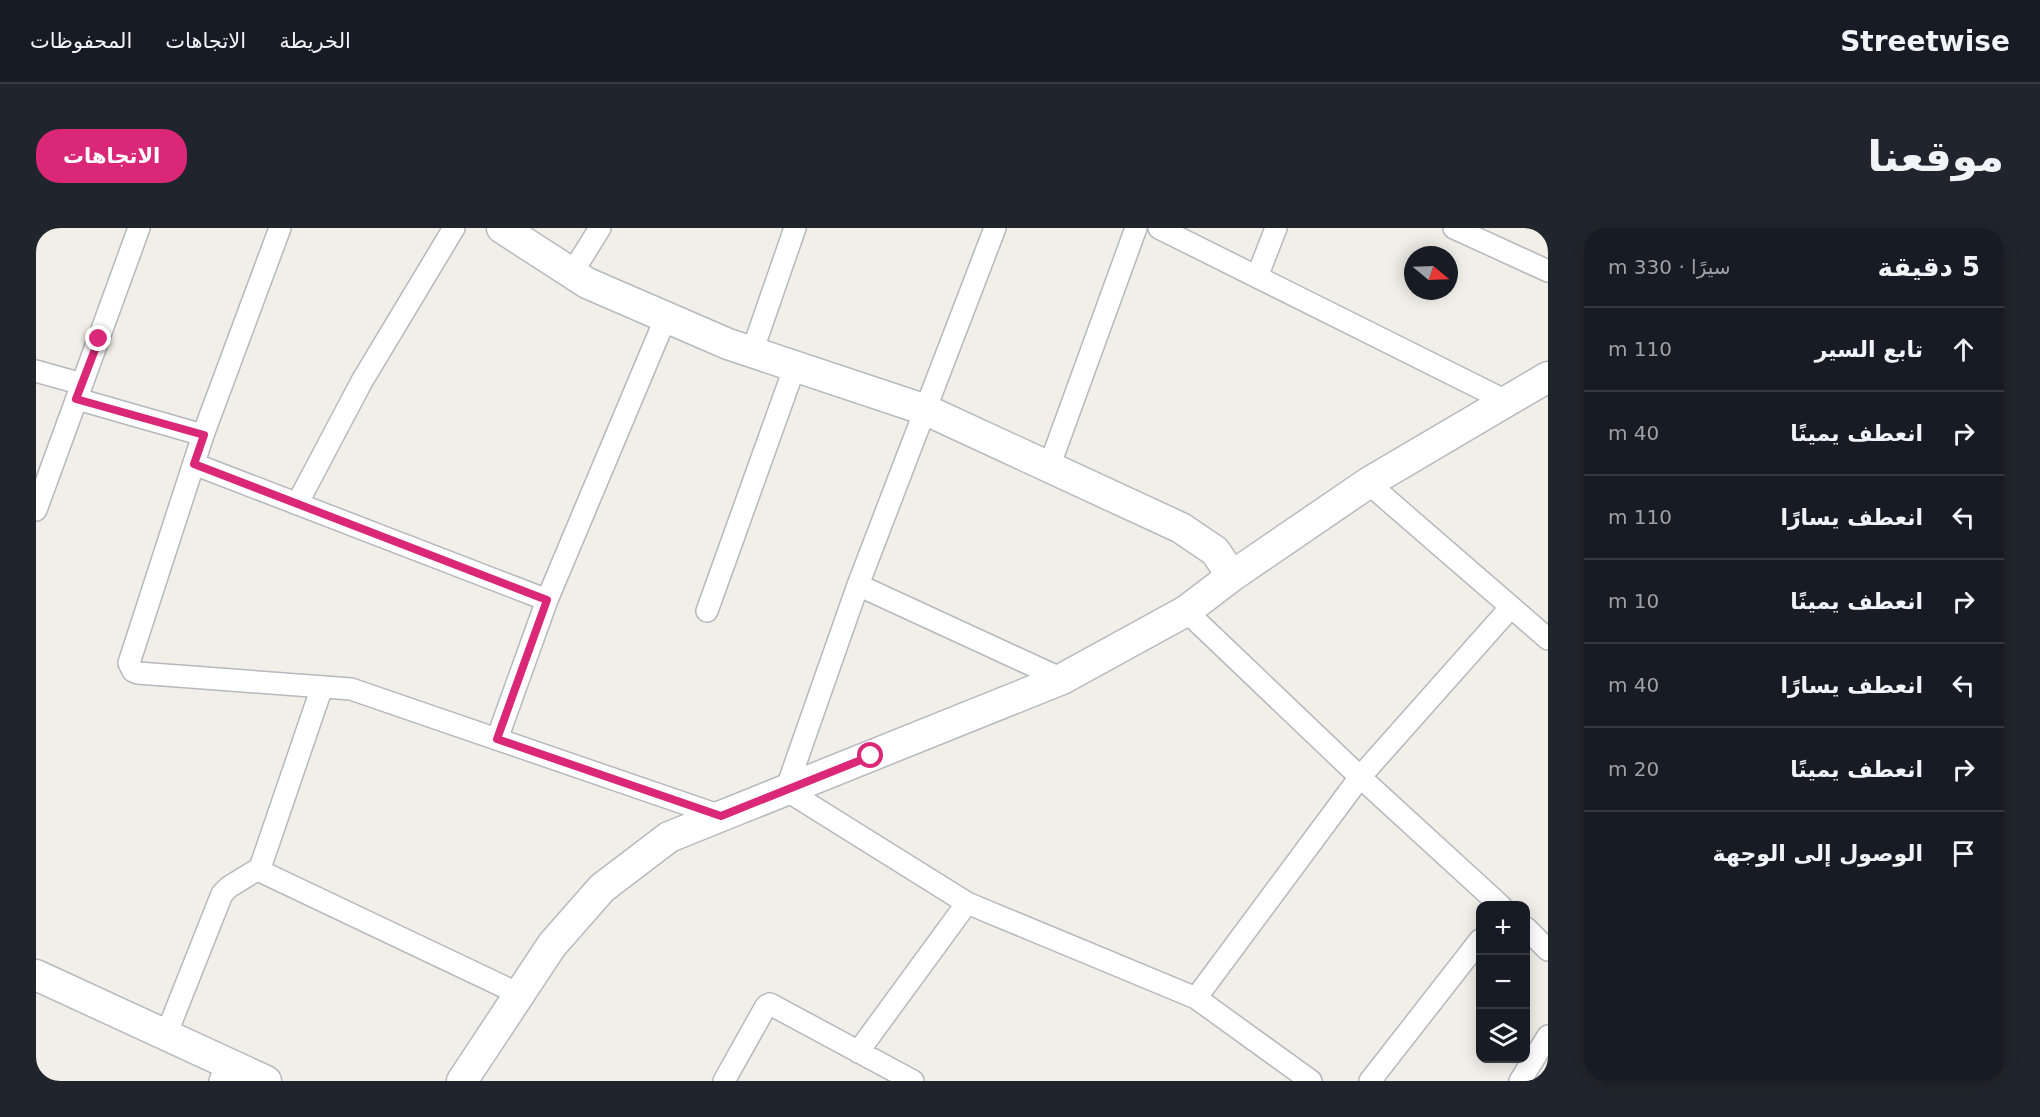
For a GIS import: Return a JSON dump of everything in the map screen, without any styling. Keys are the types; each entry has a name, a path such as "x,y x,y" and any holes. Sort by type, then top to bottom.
{"street":[{"path":"36,510 139,228"},
{"path":"280,228 194,464 129,663 133,671 138,674 351,689 721,816"},
{"path":"297,504 362,381 454,228"},
{"path":"502,228 587,283 728,344 926,410 1181,528 1215,551 1232,576"},
{"path":"572,273 600,228"},
{"path":"752,352 795,228"},
{"path":"786,790 858,585 995,228"},
{"path":"1049,467 1136,228"},
{"path":"1158,228 1506,401"},
{"path":"1257,277 1276,228"},
{"path":"1454,228 1487,235 1548,272"},
{"path":"497,739 547,600 666,317"},
{"path":"707,611 795,366"},
{"path":"36,370 79,392 204,435"},
{"path":"462,1081 552,945 602,888 669,837 1062,679 1186,611 1232,576 1368,483 1506,401 1545,381"},
{"path":"194,464 547,600"},
{"path":"1368,483 1548,639"},
{"path":"858,585 1062,679"},
{"path":"1196,999 1360,777 1511,607"},
{"path":"1186,611 1360,777 1496,901"},
{"path":"166,1035 222,894 229,887 258,870 322,687"},
{"path":"786,790 967,903 1196,999 1311,1081"},
{"path":"258,870 519,994"},
{"path":"858,1052 967,903"},
{"path":"1530,932 1548,950"},
{"path":"1370,1081 1476,945"},
{"path":"36,975 166,1035 223,1072 266,1081"},
{"path":"724,1081 766,1006 770,1004 906,1080"},
{"path":"1520,1081 1548,1036"}],"route":[{"path":"99,339 76,399 204,435 194,464 547,600 497,739 721,816 871,756"}]}
